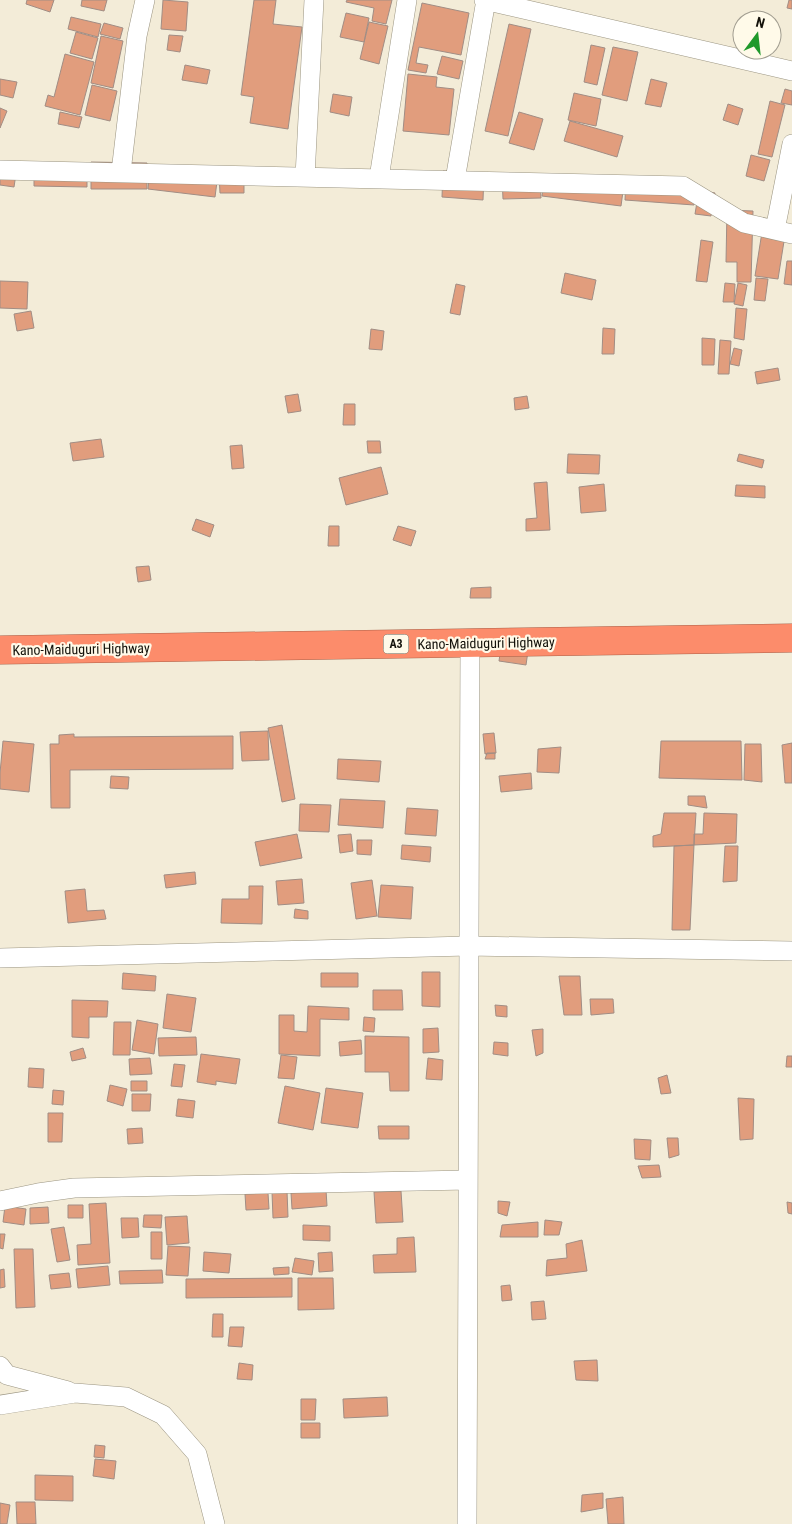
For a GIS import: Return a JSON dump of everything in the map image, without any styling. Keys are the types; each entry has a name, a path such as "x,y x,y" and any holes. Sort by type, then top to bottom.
{"highway":[{"name":"Kano-Maiduguri Highway","path":"0,650 792,638"}],"street":[{"path":"121,172 137,36 145,0"},
{"path":"305,177 314,0"},
{"path":"379,178 407,0"},
{"path":"455,180 485,0 792,71"},
{"path":"0,170 683,186 744,223 783,232 792,144"},
{"path":"467,1524 470,643"},
{"path":"0,958 468,946 792,951"},
{"path":"0,1201 74,1188 468,1180"},
{"path":"0,1366 7,1375 75,1393 126,1397 163,1415 197,1454 215,1524"},
{"path":"0,1405 75,1393"}],"building":[{"path":"27,0 54,0 50,12 26,4"},
{"path":"82,0 107,0 104,11 81,6"},
{"path":"163,0 188,2 186,31 161,29"},
{"path":"254,0 276,0 273,24 302,27 288,129 250,123 254,97 241,95"},
{"path":"347,0 392,0 386,24 372,21 374,8 346,2"},
{"path":"789,0 792,0 792,9 787,8"},
{"path":"422,3 469,13 461,55 419,47 416,63 428,65 426,73 408,70"},
{"path":"346,13 369,18 364,42 340,37"},
{"path":"71,17 101,24 98,37 68,29"},
{"path":"369,22 388,26 379,64 360,59"},
{"path":"104,23 123,28 120,39 100,34"},
{"path":"509,24 531,29 508,136 485,131"},
{"path":"76,32 98,38 92,59 70,53"},
{"path":"169,35 183,36 180,52 167,50"},
{"path":"101,36 123,41 113,88 91,83"},
{"path":"591,45 605,48 597,85 584,82"},
{"path":"613,47 638,52 627,101 602,95"},
{"path":"65,54 94,62 80,115 45,106 48,95 54,97"},
{"path":"442,56 463,61 459,79 437,74"},
{"path":"185,65 210,70 207,84 182,80"},
{"path":"408,74 437,77 436,87 454,89 449,135 403,131"},
{"path":"0,79 17,82 13,98 0,95"},
{"path":"651,79 667,83 661,107 645,104"},
{"path":"92,85 117,91 110,121 85,115"},
{"path":"785,89 792,91 792,105 781,103"},
{"path":"574,93 601,99 596,126 568,120"},
{"path":"333,94 352,97 349,116 330,112"},
{"path":"770,101 785,105 772,157 758,154"},
{"path":"728,104 743,109 738,125 723,120"},
{"path":"0,108 7,111 0,128"},
{"path":"60,112 82,117 79,128 58,124"},
{"path":"519,112 543,119 534,150 509,143"},
{"path":"570,121 623,136 617,157 564,141"},
{"path":"751,155 770,160 764,181 746,176"},
{"path":"91,162 147,163 147,189 91,189"},
{"path":"34,163 87,164 87,187 34,186"},
{"path":"0,164 17,167 14,187 0,185"},
{"path":"150,167 218,174 215,197 148,189"},
{"path":"443,171 484,174 483,200 442,197"},
{"path":"244,173 244,193 220,193 219,174"},
{"path":"545,174 624,184 621,206 542,196"},
{"path":"540,175 541,198 503,199 502,177"},
{"path":"626,178 695,183 694,205 625,200"},
{"path":"699,190 715,193 711,216 695,214"},
{"path":"727,210 753,211 751,282 737,282 737,262 726,262"},
{"path":"762,232 785,235 778,279 755,276"},
{"path":"701,240 713,242 707,282 696,281"},
{"path":"787,261 792,261 792,285 784,284"},
{"path":"565,273 596,280 592,300 561,293"},
{"path":"756,278 768,279 765,301 754,300"},
{"path":"0,281 28,282 27,309 0,308"},
{"path":"725,283 735,284 734,302 723,302"},
{"path":"738,283 747,285 743,306 734,304"},
{"path":"456,284 465,286 460,315 450,313"},
{"path":"736,308 747,309 744,340 734,338"},
{"path":"31,311 34,328 17,331 14,314"},
{"path":"603,328 615,329 614,354 602,354"},
{"path":"371,329 384,331 382,350 369,349"},
{"path":"702,338 715,339 714,365 702,365"},
{"path":"720,340 731,341 729,374 718,374"},
{"path":"734,348 742,350 739,366 730,364"},
{"path":"778,368 780,380 757,384 755,372"},
{"path":"298,394 301,411 288,413 285,396"},
{"path":"527,396 529,408 515,410 514,398"},
{"path":"344,404 355,404 355,425 343,425"},
{"path":"101,439 104,457 73,461 70,443"},
{"path":"367,441 380,441 381,453 368,453"},
{"path":"242,445 244,468 232,469 230,446"},
{"path":"568,454 600,455 599,474 567,473"},
{"path":"739,454 764,460 762,468 737,461"},
{"path":"381,467 388,494 346,505 339,478"},
{"path":"547,482 550,530 526,531 526,519 537,518 534,483"},
{"path":"604,484 606,511 581,513 579,487"},
{"path":"736,485 765,486 765,498 735,496"},
{"path":"196,519 214,525 210,537 192,530"},
{"path":"329,526 339,526 339,546 328,546"},
{"path":"398,526 416,531 411,546 393,540"},
{"path":"149,566 151,580 138,582 136,567"},
{"path":"491,587 491,598 470,598 471,588"},
{"path":"501,647 528,651 526,665 499,661"},
{"path":"282,725 295,799 282,802 268,728"},
{"path":"268,731 269,760 242,761 240,732"},
{"path":"494,733 496,753 485,754 483,734"},
{"path":"74,734 74,737 233,736 233,769 70,770 70,808 51,808 50,744 59,744 59,735"},
{"path":"3,741 34,744 29,792 0,789"},
{"path":"661,741 741,741 742,780 659,778"},
{"path":"792,743 792,783 785,783 782,745"},
{"path":"745,744 761,744 762,782 744,780"},
{"path":"561,747 559,773 537,772 538,749"},
{"path":"487,753 495,753 495,759 485,759"},
{"path":"338,759 381,761 379,782 337,779"},
{"path":"531,773 532,789 501,792 499,776"},
{"path":"111,776 129,777 128,789 110,788"},
{"path":"688,796 705,796 707,808 688,805"},
{"path":"340,799 385,801 383,828 338,825"},
{"path":"300,804 331,805 329,832 299,831"},
{"path":"407,808 438,810 436,836 405,834"},
{"path":"664,813 696,813 694,845 653,847 653,836 661,834"},
{"path":"704,813 737,814 736,843 694,845 694,834 703,834"},
{"path":"297,834 302,858 260,866 255,842"},
{"path":"351,834 353,851 340,853 338,835"},
{"path":"357,840 372,840 371,855 357,854"},
{"path":"402,845 431,847 430,862 401,859"},
{"path":"694,845 690,930 672,930 674,846"},
{"path":"725,846 738,846 737,881 723,882"},
{"path":"195,872 196,884 166,888 164,875"},
{"path":"302,879 304,903 278,905 276,881"},
{"path":"372,880 377,916 356,919 351,883"},
{"path":"381,885 413,887 411,919 378,917"},
{"path":"249,886 263,886 262,924 221,923 222,899 249,899"},
{"path":"85,889 87,911 104,910 106,919 68,923 65,891"},
{"path":"295,909 308,911 308,919 294,918"},
{"path":"422,972 440,972 440,1007 422,1006"},
{"path":"123,973 156,976 155,991 122,989"},
{"path":"321,973 358,973 358,987 321,987"},
{"path":"559,976 580,976 582,1015 564,1015"},
{"path":"373,990 402,990 403,1010 373,1010"},
{"path":"167,994 196,998 191,1032 163,1028"},
{"path":"590,999 613,999 614,1013 591,1015"},
{"path":"72,1000 108,1001 107,1017 89,1017 89,1038 72,1037"},
{"path":"495,1005 507,1006 507,1017 496,1016"},
{"path":"308,1006 349,1008 349,1020 320,1019 320,1056 279,1054 279,1015 294,1015 294,1031 307,1032"},
{"path":"364,1017 375,1018 374,1032 363,1031"},
{"path":"137,1020 158,1024 154,1054 132,1050"},
{"path":"114,1022 131,1022 130,1055 113,1055"},
{"path":"438,1028 439,1052 423,1053 423,1029"},
{"path":"543,1029 543,1053 536,1056 532,1030"},
{"path":"365,1036 409,1037 409,1091 390,1091 389,1072 365,1072"},
{"path":"196,1037 197,1055 159,1056 158,1038"},
{"path":"361,1040 362,1054 340,1056 339,1042"},
{"path":"494,1042 508,1043 508,1056 493,1054"},
{"path":"83,1048 86,1058 72,1061 70,1052"},
{"path":"201,1054 240,1059 236,1084 216,1081 216,1085 197,1082"},
{"path":"281,1055 297,1057 294,1079 278,1078"},
{"path":"787,1056 792,1056 792,1067 786,1067"},
{"path":"150,1058 152,1074 130,1075 129,1059"},
{"path":"428,1058 443,1060 442,1080 426,1079"},
{"path":"174,1064 185,1065 182,1087 171,1086"},
{"path":"29,1068 44,1069 43,1088 28,1087"},
{"path":"667,1075 671,1093 661,1094 658,1078"},
{"path":"131,1081 147,1081 147,1091 131,1091"},
{"path":"110,1085 127,1089 123,1106 107,1101"},
{"path":"285,1086 320,1093 313,1130 278,1123"},
{"path":"326,1088 363,1093 358,1128 321,1123"},
{"path":"53,1090 64,1091 63,1105 52,1104"},
{"path":"132,1094 151,1094 150,1111 132,1111"},
{"path":"738,1098 754,1099 753,1139 740,1140"},
{"path":"178,1099 195,1101 193,1118 176,1116"},
{"path":"48,1113 63,1113 62,1142 48,1142"},
{"path":"378,1126 409,1126 409,1139 379,1139"},
{"path":"142,1128 143,1143 128,1144 127,1129"},
{"path":"667,1138 678,1138 679,1155 669,1158"},
{"path":"634,1139 651,1140 650,1160 635,1159"},
{"path":"659,1165 661,1177 642,1178 638,1166"},
{"path":"326,1190 327,1206 292,1209 291,1193"},
{"path":"287,1191 288,1217 273,1218 272,1192"},
{"path":"401,1191 403,1222 376,1223 374,1192"},
{"path":"268,1193 269,1209 246,1210 245,1194"},
{"path":"498,1201 510,1202 507,1216 498,1213"},
{"path":"787,1202 792,1203 792,1214 788,1213"},
{"path":"106,1203 110,1263 78,1265 77,1245 91,1244 89,1204"},
{"path":"68,1205 83,1205 83,1218 68,1218"},
{"path":"5,1206 26,1209 24,1225 3,1222"},
{"path":"48,1207 49,1223 30,1224 30,1208"},
{"path":"144,1215 162,1215 161,1228 143,1227"},
{"path":"187,1216 189,1243 167,1245 165,1217"},
{"path":"121,1218 138,1218 139,1237 122,1238"},
{"path":"545,1220 562,1222 559,1235 544,1235"},
{"path":"538,1222 538,1237 500,1237 502,1225"},
{"path":"303,1225 330,1226 330,1241 303,1240"},
{"path":"64,1227 70,1260 57,1262 51,1229"},
{"path":"151,1232 162,1232 162,1259 151,1259"},
{"path":"0,1234 5,1234 3,1249 0,1248"},
{"path":"414,1237 416,1272 374,1273 373,1255 397,1254 397,1238"},
{"path":"582,1240 587,1271 546,1276 547,1260 567,1258 566,1244"},
{"path":"168,1246 190,1247 188,1276 166,1275"},
{"path":"14,1249 33,1249 35,1307 16,1308"},
{"path":"204,1252 231,1254 229,1273 203,1271"},
{"path":"332,1252 333,1271 319,1272 318,1253"},
{"path":"295,1258 314,1261 312,1275 292,1272"},
{"path":"108,1266 110,1285 78,1288 76,1269"},
{"path":"289,1267 289,1274 274,1275 273,1268"},
{"path":"4,1269 5,1287 0,1288 0,1270"},
{"path":"162,1270 163,1283 120,1284 119,1271"},
{"path":"69,1273 71,1287 51,1289 49,1275"},
{"path":"292,1278 292,1297 186,1298 186,1279"},
{"path":"298,1278 333,1278 334,1309 298,1310"},
{"path":"510,1285 512,1300 502,1301 501,1286"},
{"path":"544,1301 546,1319 532,1320 531,1302"},
{"path":"213,1314 223,1314 223,1337 212,1337"},
{"path":"230,1327 244,1327 242,1347 228,1346"},
{"path":"597,1360 598,1381 576,1380 574,1361"},
{"path":"239,1363 253,1365 252,1380 237,1379"},
{"path":"387,1397 388,1416 344,1418 343,1399"},
{"path":"301,1399 316,1399 315,1420 301,1420"},
{"path":"301,1423 320,1423 320,1438 301,1438"},
{"path":"95,1445 105,1446 104,1458 94,1457"},
{"path":"95,1459 116,1461 114,1479 93,1476"},
{"path":"35,1475 73,1476 73,1501 35,1500"},
{"path":"603,1493 603,1508 581,1512 582,1495"},
{"path":"623,1497 624,1524 608,1524 606,1499"},
{"path":"16,1502 35,1502 36,1524 17,1524"},
{"path":"0,1503 10,1505 7,1524 0,1524"}]}
